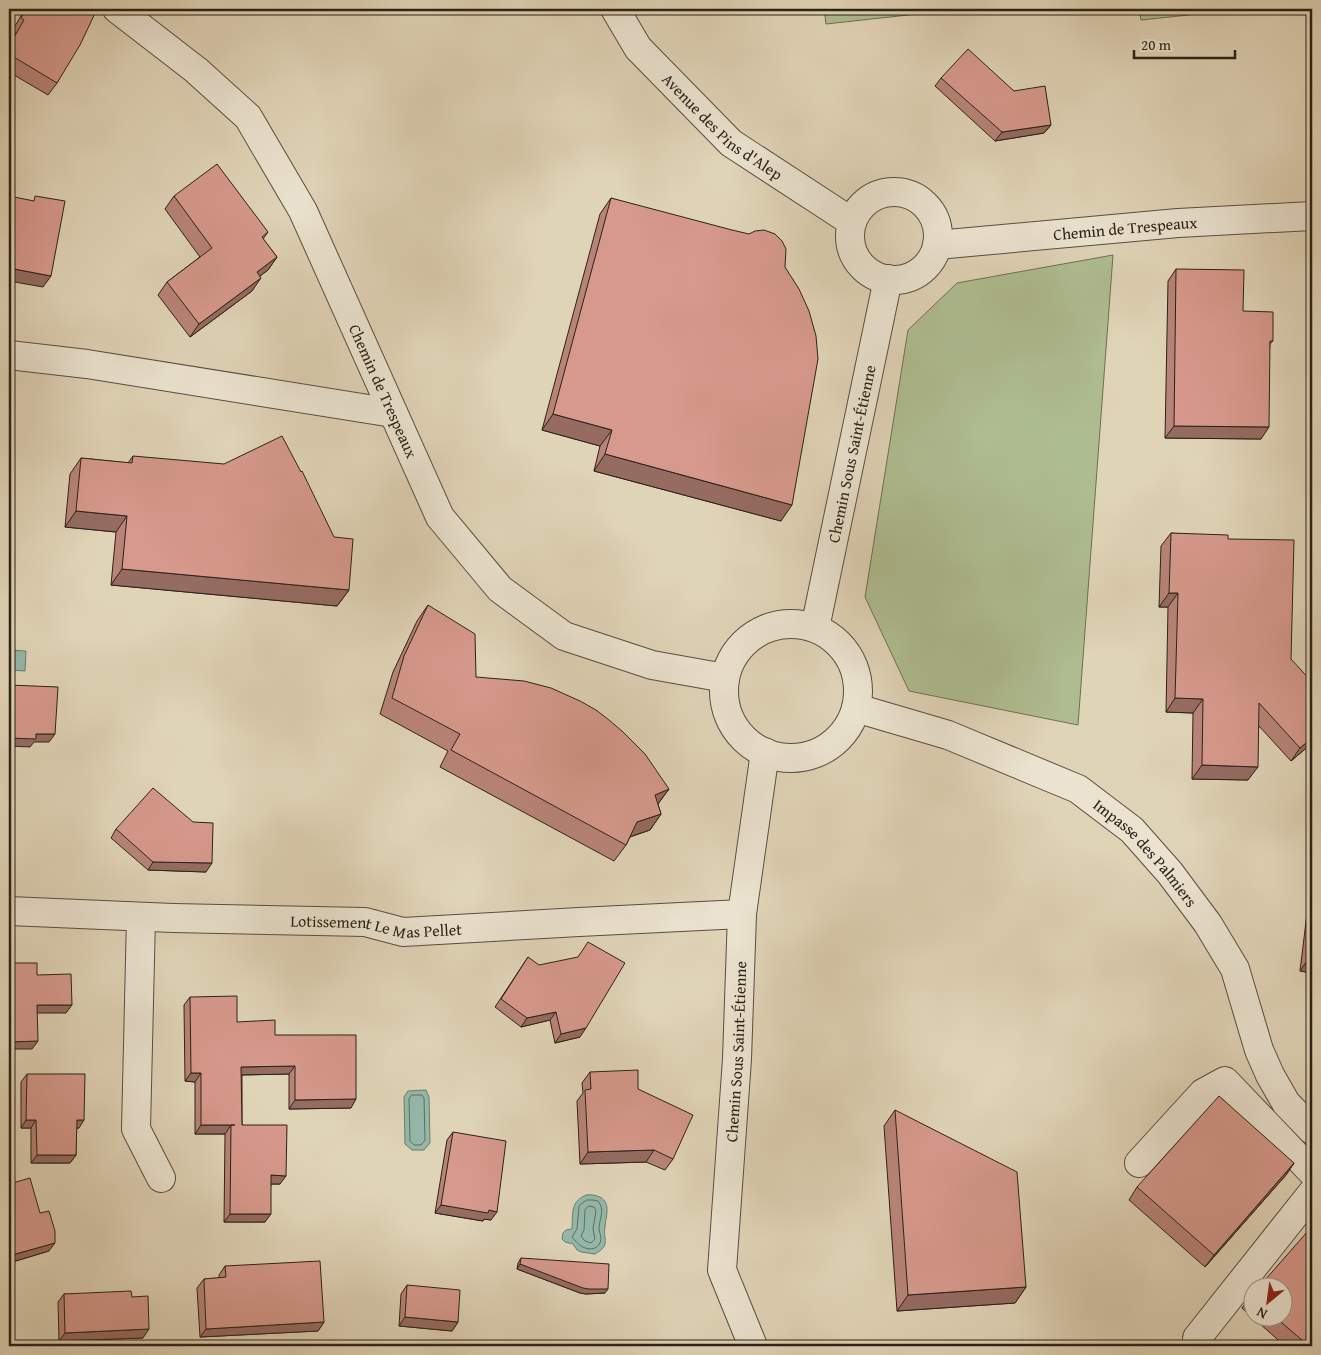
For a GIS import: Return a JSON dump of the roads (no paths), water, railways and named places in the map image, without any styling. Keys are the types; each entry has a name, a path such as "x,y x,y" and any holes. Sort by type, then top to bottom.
{"street":[{"name":"Chemin de Trespeaux","path":"117,9 196,70 248,117 303,211 440,517 500,589 564,636 652,665 725,678"},
{"name":"Avenue des Pins d'Alep","path":"615,9 638,48 731,143 852,222"},
{"path":"898,192 912,196 924,204 933,216 937,230 937,245 932,257 924,268 914,275 901,280 888,280 876,276 865,269 857,260 851,248 852,222 859,209 869,200 883,194 898,192"},
{"name":"Chemin de Trespeaux","path":"937,245 1178,223 1312,216"},
{"name":"Chemin Sous Saint-Étienne","path":"815,628 888,280"},
{"path":"9,355 87,364 392,413"},
{"path":"792,623 815,628 832,638 846,652 855,670 858,689 856,708 846,729 830,745 810,755 787,758 765,752 746,740 732,722 725,701 725,678 733,656 748,638 769,627 792,623"},
{"name":"Impasse des Palmiers","path":"856,708 948,735 1078,789 1132,830 1170,873 1212,932 1235,970 1260,1050 1270,1075 1286,1103 1311,1128"},
{"name":"Chemin Sous Saint-Étienne","path":"753,1346 722,1270 737,1059 742,914 765,752"},
{"name":"Lotissement Le Mas Pellet","path":"9,910 141,917 365,922 403,932 742,914"},
{"path":"141,917 136,1129 161,1178"},
{"path":"1139,1163 1203,1092 1225,1081 1312,1172"},
{"path":"1197,1346 1197,1338 1309,1203"}],"water":[{"path":"9,650 26,651 25,671 9,670"},
{"path":"426,1090 429,1097 430,1143 424,1150 412,1150 405,1144 404,1097 408,1091"},
{"path":"586,1195 594,1195 601,1198 607,1207 605,1245 595,1254 581,1252 573,1244 562,1239 563,1233 566,1230 572,1229 573,1209 577,1201"}]}
